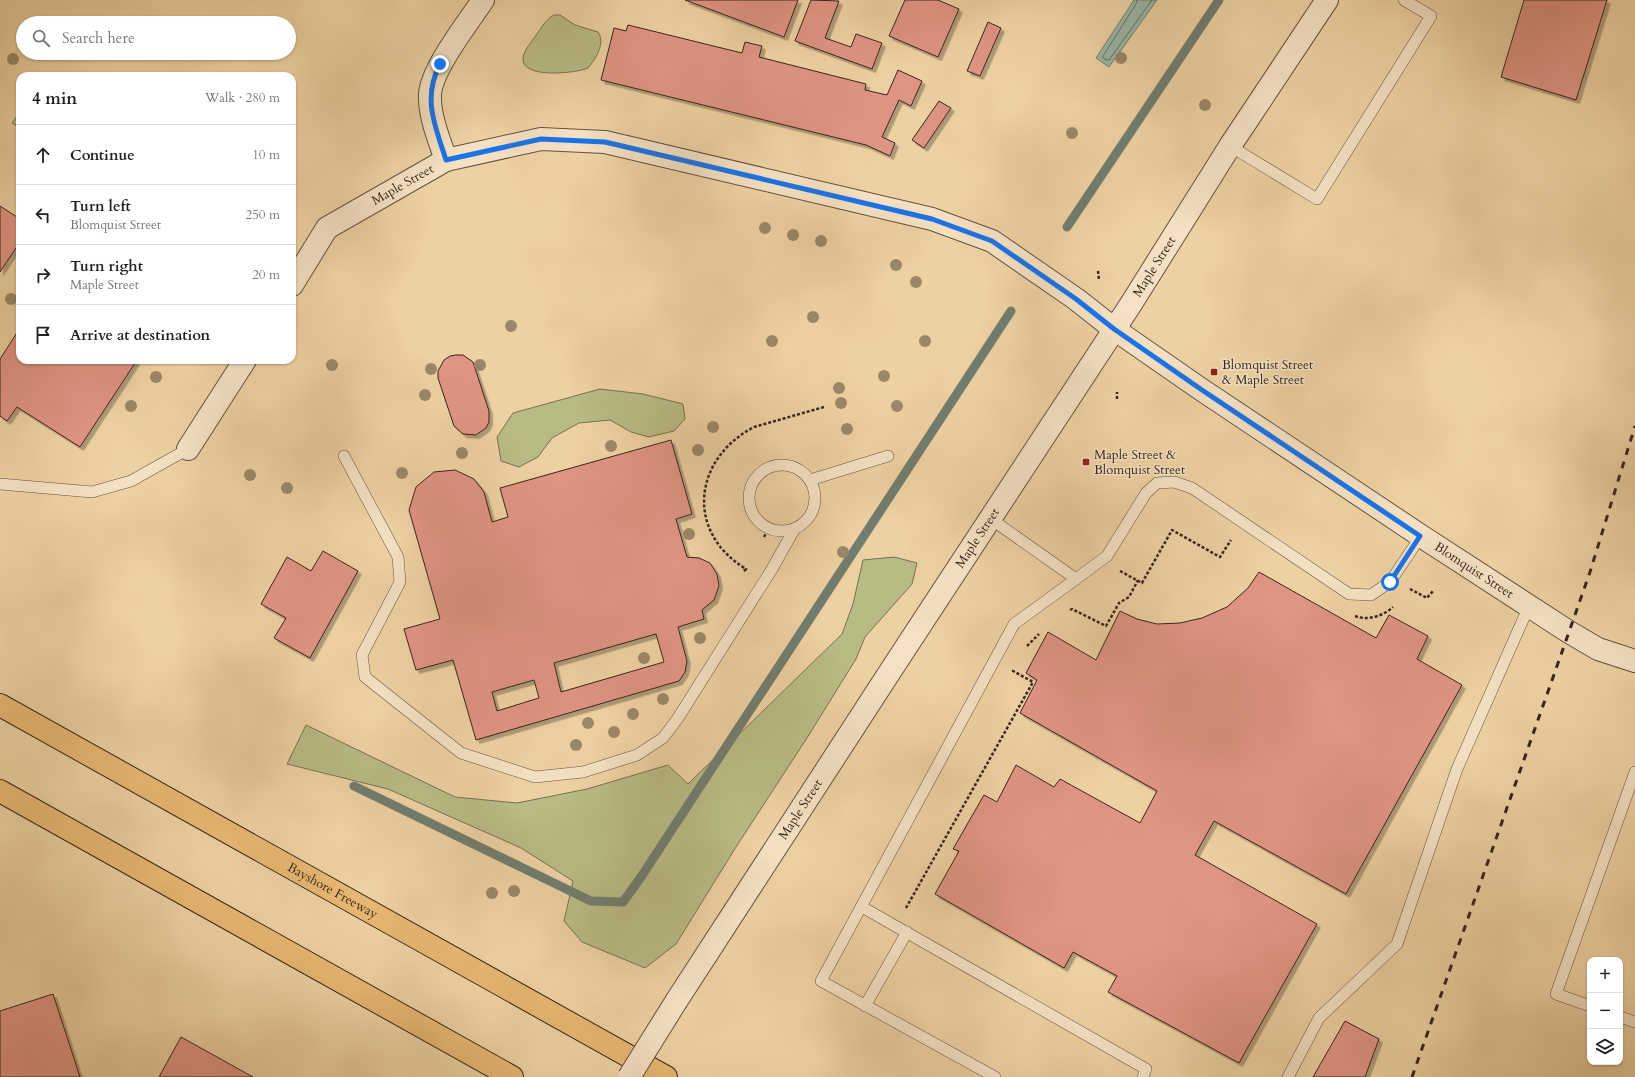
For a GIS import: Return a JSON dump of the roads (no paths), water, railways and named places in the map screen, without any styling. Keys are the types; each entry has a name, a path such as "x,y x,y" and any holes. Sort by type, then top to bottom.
{"highway":[{"name":"Bayshore Freeway","path":"0,705 666,1077"},
{"path":"0,791 512,1077"}],"street":[{"name":"Maple Street","path":"296,278 327,228 446,160 433,118 430,94 433,77 440,64 483,0"},
{"name":"Maple Street","path":"629,1077 888,674 991,519 1114,329 1230,146 1327,0"},
{"name":"Blomquist Street","path":"446,160 541,139 605,142 932,219 992,241 1076,299 1114,329 1202,390 1420,536 1598,649 1635,661"},
{"path":"188,449 242,364"}],"lane":[{"path":"1230,146 1317,198 1431,16 1404,0"},
{"path":"0,484 92,492 131,481 188,449"},
{"path":"344,456 398,557 400,582 362,655 365,677 461,753 535,777 583,772 637,756 663,738 678,718 772,569 795,528"},
{"path":"810,480 888,456"},
{"path":"788,465 801,471 810,480 815,492 816,504 811,516 801,526 795,528 789,531 776,531 764,526 755,517 749,505 749,492 754,480 763,471 776,466 788,465"},
{"path":"995,1077 821,981 1014,624 1107,556 1146,492 1157,483 1174,482 1192,488 1349,594 1371,595 1390,582 1420,536"},
{"path":"991,519 1076,579"},
{"path":"1288,1077 1319,1018 1397,944 1457,769 1529,606"},
{"path":"1587,1005 1556,994 1635,772"},
{"path":"862,907 1146,1070 1143,1077"},
{"path":"865,1006 907,932"},
{"path":"1623,1018 1635,1022"}],"water":[{"path":"1134,0 1157,0 1109,67 1096,58"}],"waterway":[{"path":"1067,227 1219,0"},
{"path":"354,786 591,901 623,902 641,877 1011,311"}],"railway":[{"path":"1412,1077 1590,572 1635,426"}],"place":[{"name":"Blomquist Street & Maple Street","path":"1214,372"},
{"name":"Maple Street & Blomquist Street","path":"1086,462"}]}
